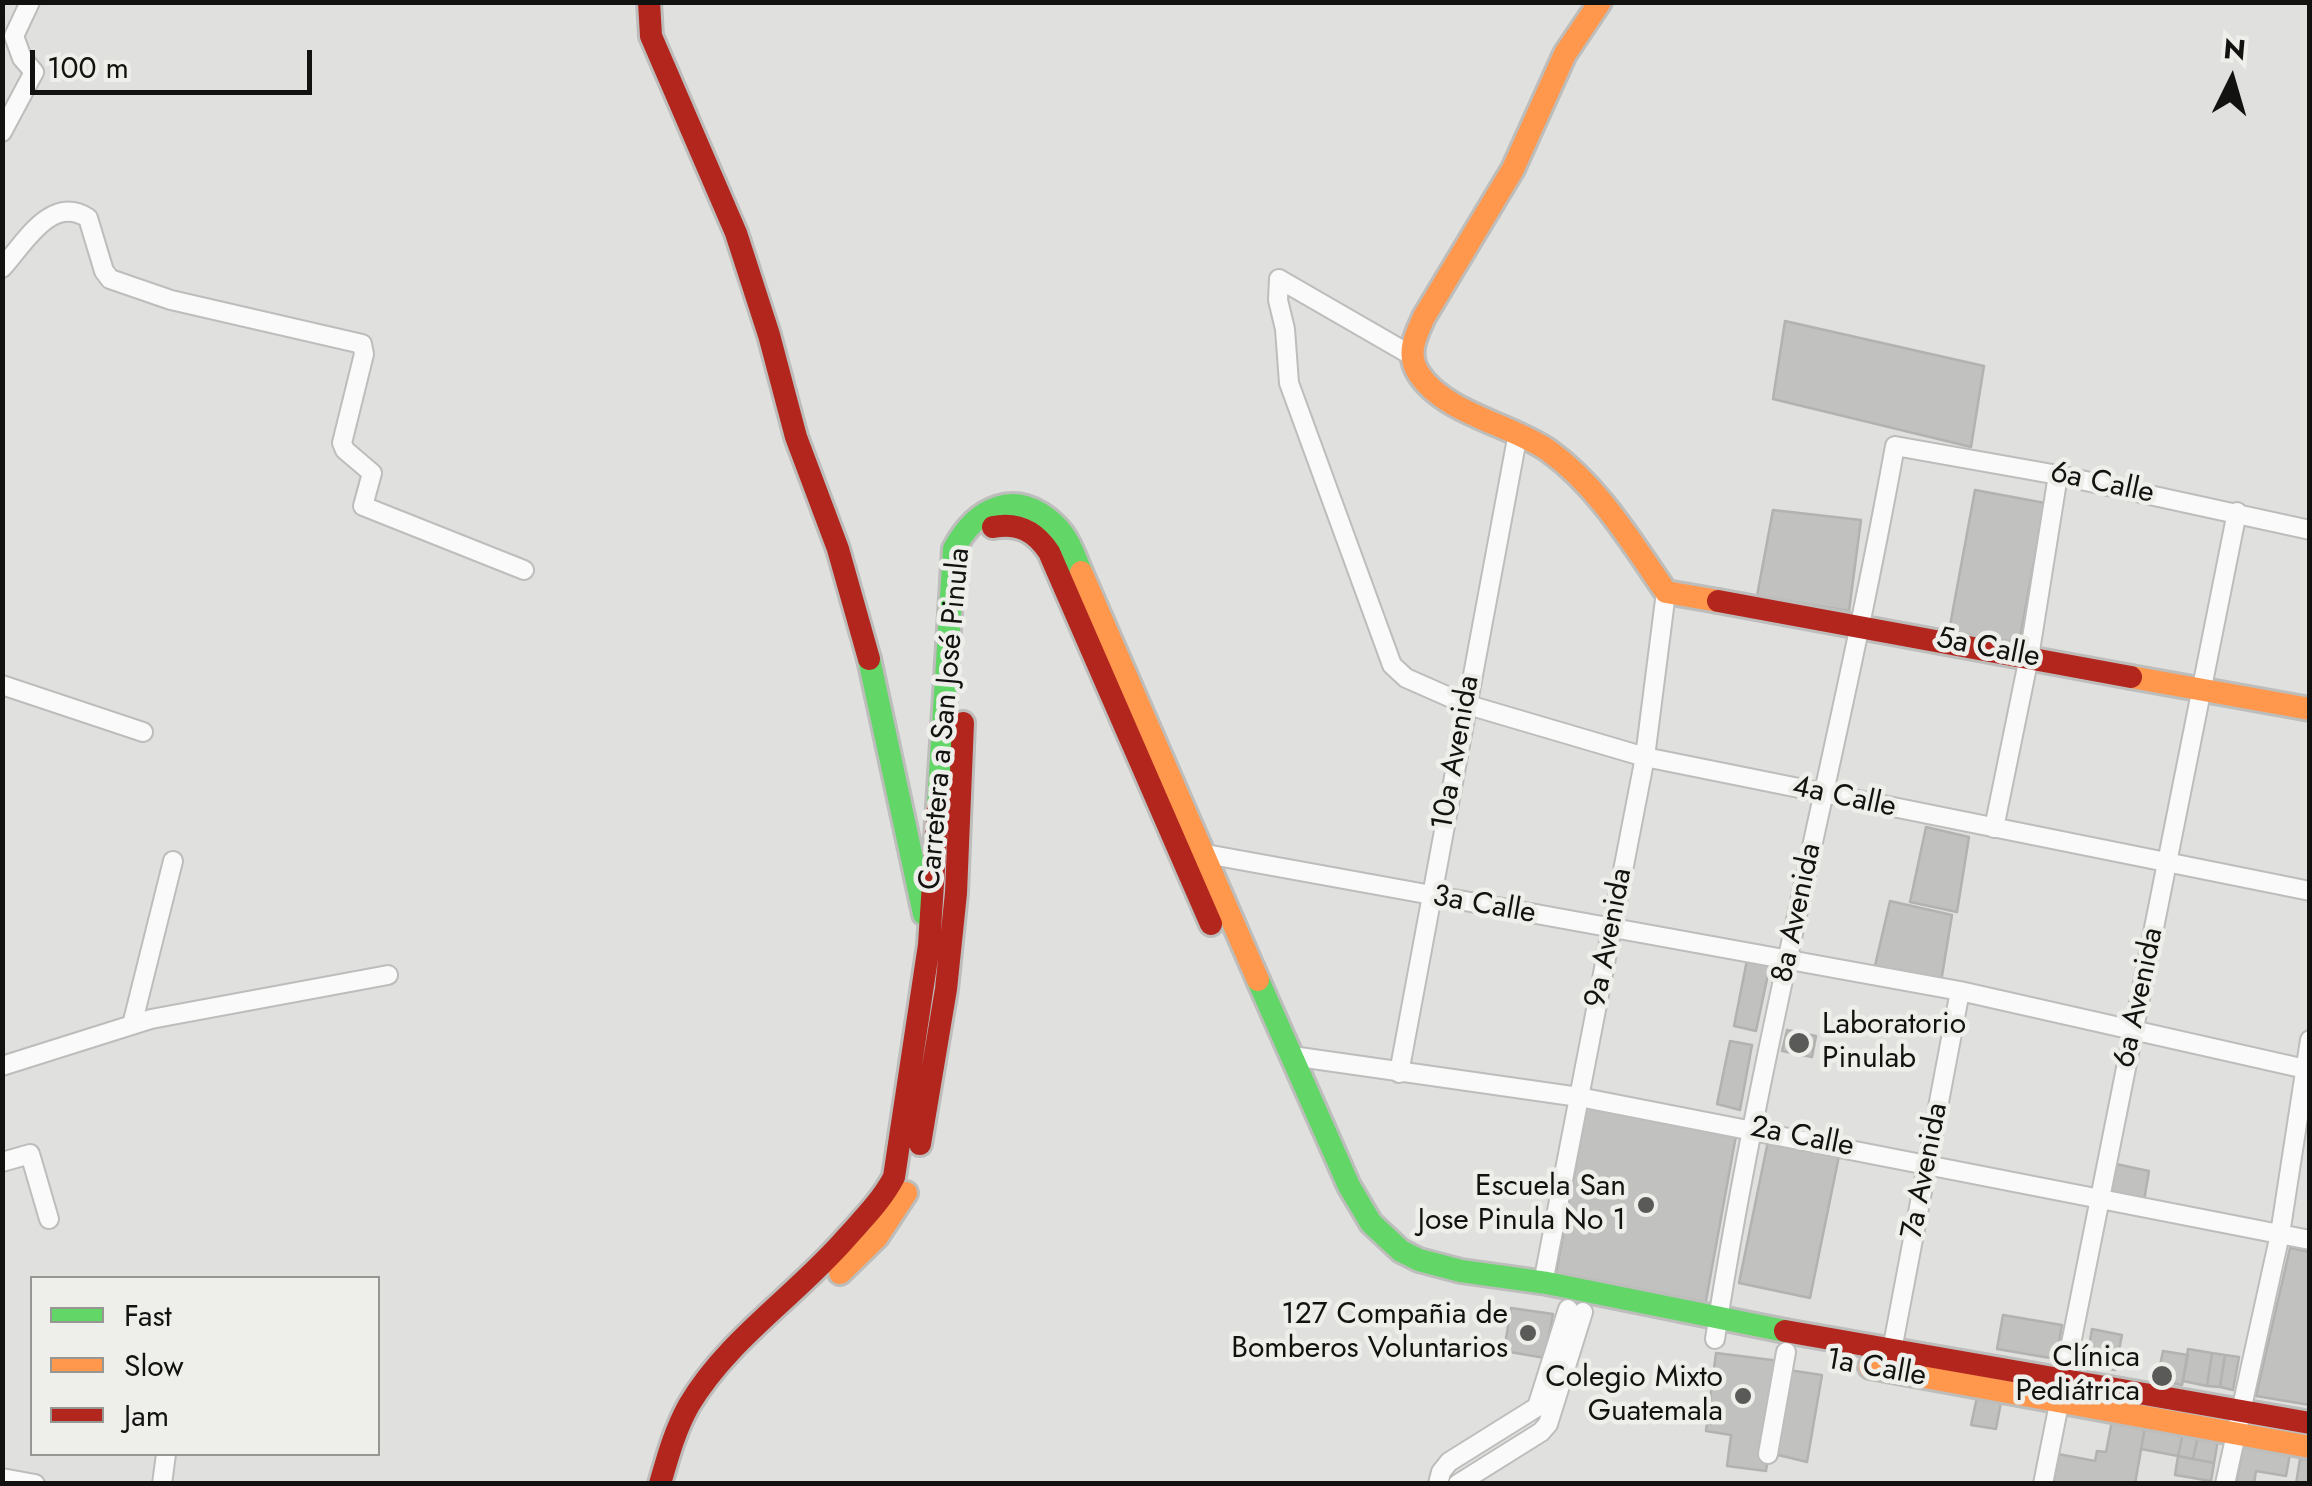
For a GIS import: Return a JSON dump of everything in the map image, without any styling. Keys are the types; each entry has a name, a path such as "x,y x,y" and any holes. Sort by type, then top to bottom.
{"main road":[{"path":"649,2 650,36 736,233 796,437 838,548 869,649 929,945"},
{"path":"1600,2 1577,28 1557,66 1528,142 1420,324 1409,354 1412,366 1435,394 1551,452 1596,493 1666,592"},
{"name":"Carretera a San José Pinula","path":"660,1484 672,1437 700,1385 836,1250 888,1190 898,1164 929,945 954,549 970,524 996,507 1012,504 1038,510 1056,524 1068,541 1192,852 1350,1227 1366,1248 1389,1266 1410,1276 1446,1275"},
{"name":"Carretera a San José Pinula","path":"678,1484 688,1439 707,1404 739,1366 877,1238 903,1199 914,1170 946,989 956,893 970,556 976,541 994,526 1014,524 1026,528 1049,552 1355,1195 1374,1226 1407,1256 1446,1275"},
{"name":"5a Calle","path":"1666,592 2310,709"},
{"name":"1a Calle","path":"1446,1275 1544,1282 1717,1330"},
{"name":"1a Calle","path":"1446,1275 1576,1310 1717,1330 2238,1422 2310,1447"},
{"name":"1a Calle","path":"1787,1342 1892,1350 2062,1391"},
{"name":"1a Calle","path":"2238,1422 2310,1423"}],"street":[{"path":"2,132 34,72 22,58 14,36 30,2"},
{"path":"2,268 47,217 68,211 80,213 88,218 104,272 110,278 171,300 362,344 364,354 342,443 372,472 364,506 524,570"},
{"name":"4a Calle","path":"1409,354 1278,279 1288,382 1392,665 1406,678 1466,704 1645,757 2310,891"},
{"name":"10a Avenida","path":"1400,1073 1518,433"},
{"name":"6a Calle","path":"1895,447 2058,475 2310,530"},
{"name":"8a Avenida","path":"1717,1330 1752,1129 1895,447"},
{"path":"1994,828 2029,657 2058,475"},
{"name":"6a Avenida","path":"2043,1484 2236,512"},
{"name":"9a Avenida","path":"1544,1282 1645,757 1666,592"},
{"path":"2,686 143,732"},
{"name":"3a Calle","path":"1192,852 1960,991 2307,1070"},
{"path":"132,1025 173,861"},
{"path":"2,1066 132,1025 228,1003 388,975"},
{"name":"7a Avenida","path":"1892,1350 1960,991"},
{"path":"2225,1484 2280,1234 2310,1040"},
{"name":"2a Calle","path":"1292,1056 1579,1097 2310,1240"},
{"path":"2,1162 30,1154 49,1220"},
{"path":"1438,1484 1449,1462 1538,1407 1576,1310"},
{"path":"1458,1484 1542,1432 1548,1424 1576,1310"},
{"path":"1768,1454 1787,1342"},
{"path":"162,1484 166,1456"},
{"path":"2,1478 35,1484"}],"building":[{"path":"1785,321 1984,366 1971,447 1773,399"},
{"path":"1975,490 2045,503 2019,643 1949,631"},
{"path":"1773,510 1861,520 1849,611 1757,596"},
{"path":"1926,827 1969,837 1957,912 1910,902"},
{"path":"1890,901 1952,915 1941,982 1874,970"},
{"path":"1747,960 1770,965 1756,1031 1734,1026"},
{"name":"Laboratorio Pinulab","path":"1787,1030 1816,1036 1812,1057 1782,1051"},
{"path":"1730,1041 1752,1045 1740,1110 1717,1104"},
{"name":"Escuela San Jose Pinula No 1","path":"1587,1104 1737,1130 1705,1306 1555,1279"},
{"path":"1768,1141 1839,1156 1810,1298 1739,1283"},
{"path":"2111,1163 2149,1171 2144,1201 2106,1194"},
{"path":"2290,1248 2310,1252 2310,1405 2256,1396"},
{"name":"127 Compañia de Bomberos Voluntarios","path":"1511,1308 1553,1314 1545,1358 1504,1351"},
{"path":"2003,1315 2062,1325 2056,1359 1997,1349"},
{"path":"2092,1329 2122,1335 2115,1370 2086,1364"},
{"path":"2188,1349 2212,1353 2207,1386 2183,1381"},
{"path":"2163,1351 2188,1355 2182,1385 2157,1380"},
{"name":"Colegio Mixto Guatemala","path":"1716,1353 1780,1361 1766,1471 1727,1466 1731,1435 1706,1431"},
{"path":"2212,1353 2225,1355 2220,1387 2207,1386"},
{"path":"2225,1355 2239,1357 2233,1390 2220,1387"},
{"path":"1788,1370 1822,1375 1807,1462 1774,1454"},
{"path":"1977,1397 2001,1402 1996,1429 1971,1425"},
{"path":"2112,1421 2145,1427 2135,1484 2053,1484 2058,1454 2095,1461 2097,1451 2106,1452"},
{"path":"2145,1427 2183,1433 2178,1456 2141,1449"},
{"path":"2183,1433 2198,1436 2193,1459 2178,1456"},
{"path":"2198,1436 2218,1440 2214,1463 2193,1459"},
{"path":"2243,1445 2290,1454 2286,1476 2256,1471 2254,1484 2236,1484"},
{"path":"2178,1456 2214,1463 2211,1481 2175,1475"},
{"path":"2300,1459 2310,1460 2310,1484 2296,1484"}],"traffic: fast":[{"path":"938,807 954,549 985,513 998,507 1026,507 1060,530 1081,572"},
{"path":"869,659 924,914"},
{"path":"1258,980 1349,1186 1371,1223 1401,1251 1461,1271 1547,1283 1785,1331"}],"traffic: slow":[{"path":"1600,2 1565,54 1513,169 1424,317 1415,339 1413,359 1419,374 1445,399 1534,442 1567,465 1614,517 1666,592 1718,601"},
{"path":"1081,572 1258,980"},
{"path":"2131,677 2310,709"},
{"path":"840,1273 877,1237 906,1193"},
{"path":"1870,1367 2310,1447"}],"traffic: jam":[{"path":"649,2 651,36 736,233 796,437 838,549 869,659"},
{"path":"993,527 1025,530 1049,552 1211,924"},
{"path":"1718,601 2131,677"},
{"path":"920,1144 946,989 956,893 963,723"},
{"path":"660,1484 680,1424 705,1381 743,1338 827,1258 894,1177 929,945 938,807"},
{"path":"1785,1331 2310,1423"}],"place":[{"name":"Laboratorio Pinulab","path":"1799,1043"},
{"name":"Escuela San Jose Pinula No 1","path":"1646,1205"},
{"name":"127 Compañia de Bomberos Voluntarios","path":"1528,1333"},
{"name":"Clínica Pediátrica","path":"2162,1376"},
{"name":"Colegio Mixto Guatemala","path":"1743,1396"}]}
